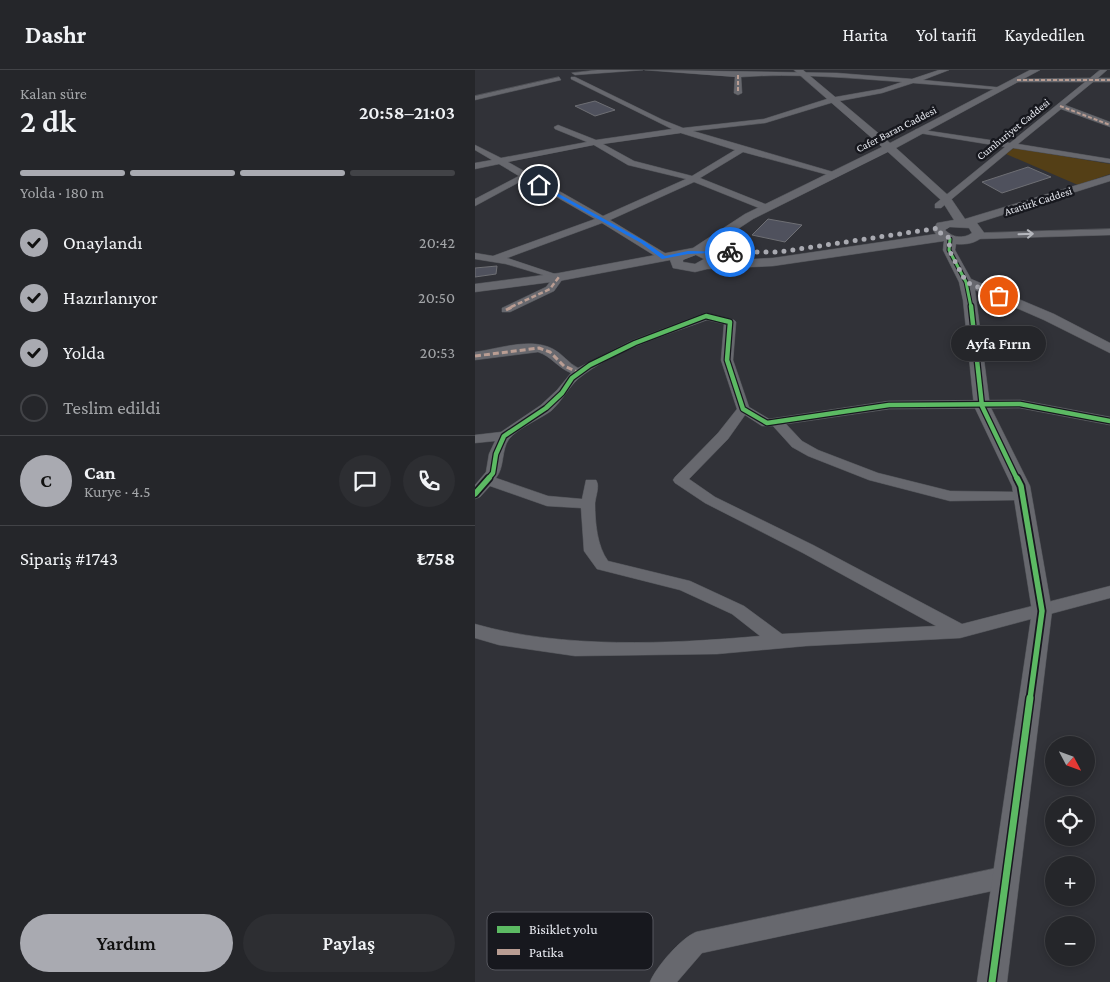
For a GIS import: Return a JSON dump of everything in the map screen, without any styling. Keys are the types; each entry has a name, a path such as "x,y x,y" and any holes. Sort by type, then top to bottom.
{"street":[{"path":"475,98 557,77 575,76 607,70 640,70"},
{"path":"647,70 738,75 801,72 1002,88"},
{"path":"475,166 498,160 596,143 681,130 765,121 833,100 882,91 946,70"},
{"name":"Cafer Baran Caddesi","path":"767,208 1036,70"},
{"name":"Cumhuriyet Caddesi","path":"942,203 1103,70"},
{"path":"801,72 889,147 942,203 951,229 949,250 966,282 970,300 982,406 1021,486 1042,611 992,982"},
{"path":"547,73 557,77"},
{"path":"737,93 738,75"},
{"path":"575,76 661,122 681,130 742,149 835,174"},
{"path":"1017,80 1110,80"},
{"path":"1060,106 1110,124"},
{"path":"558,127 596,143 631,163 692,178 767,208"},
{"path":"919,131 1110,161"},
{"path":"475,147 649,246 664,257"},
{"path":"494,259 604,221 648,202 722,163 742,149"},
{"path":"475,202 525,176"},
{"name":"Atatürk Caddesi","path":"706,265 773,262 951,229 1110,178"},
{"path":"942,203 951,229 969,240 977,236 1110,232"},
{"path":"664,257 715,235 767,208"},
{"path":"475,256 494,259 559,278 664,257 779,252 951,229 977,228 979,231 977,236"},
{"path":"690,256 715,235"},
{"path":"475,288 559,278 690,256 711,259 706,265 695,268 690,256"},
{"path":"506,310 550,289 559,278"},
{"path":"966,282 1049,317 1110,349"},
{"path":"475,439 504,436 546,408 562,393 572,378 580,373 635,343 706,316 730,322 727,360 743,409 767,423 889,405 982,406 1020,404 1110,421"},
{"path":"475,356 526,348 539,348 550,352 564,366 580,373"},
{"path":"743,409 723,436 680,480 710,500 809,549 960,631"},
{"path":"777,422 797,444 813,453 874,477 950,496 1022,495"},
{"path":"475,494 493,473 496,454 504,436"},
{"path":"487,480 547,501 588,504"},
{"path":"591,483 588,504 592,551 603,565 684,585 738,610 780,642"},
{"path":"475,631 499,638 575,649 717,648 780,642 960,631 1110,592"},
{"path":"661,982 695,943 1006,877"}],"shaded area":[{"path":"1014,148 1110,164 1110,174 1078,185 1006,154"}],"building":[{"path":"595,101 615,110 595,116 575,106"},
{"path":"1028,167 1051,177 1002,193 982,182"},
{"path":"768,219 802,225 785,242 752,235"},
{"path":"497,266 496,274 475,277 475,268"}],"marked path":[{"path":"738,75 738,93"},
{"path":"1017,80 1110,80"},
{"path":"1060,106 1110,125"},
{"path":"506,310 550,289 559,277"},
{"path":"475,356 526,348 539,348 550,352 564,366 580,373"}],"cycle path":[{"path":"950,239 949,250 966,282 970,300 982,406 1021,486 1042,611 992,982"},
{"path":"475,494 493,473 496,454 504,436 546,408 562,393 572,378 590,365 635,343 706,316 730,322 727,360 743,409 767,423 889,405 1020,404 1110,421"}],"way so far":[{"path":"730,252 779,252 939,228 941,234 950,238 949,250 966,282 999,296"}],"place":[{"name":"Ayfa Fırın","path":"999,296"}],"route":[{"path":"539,185 642,242 664,257 688,252 730,252"}]}
